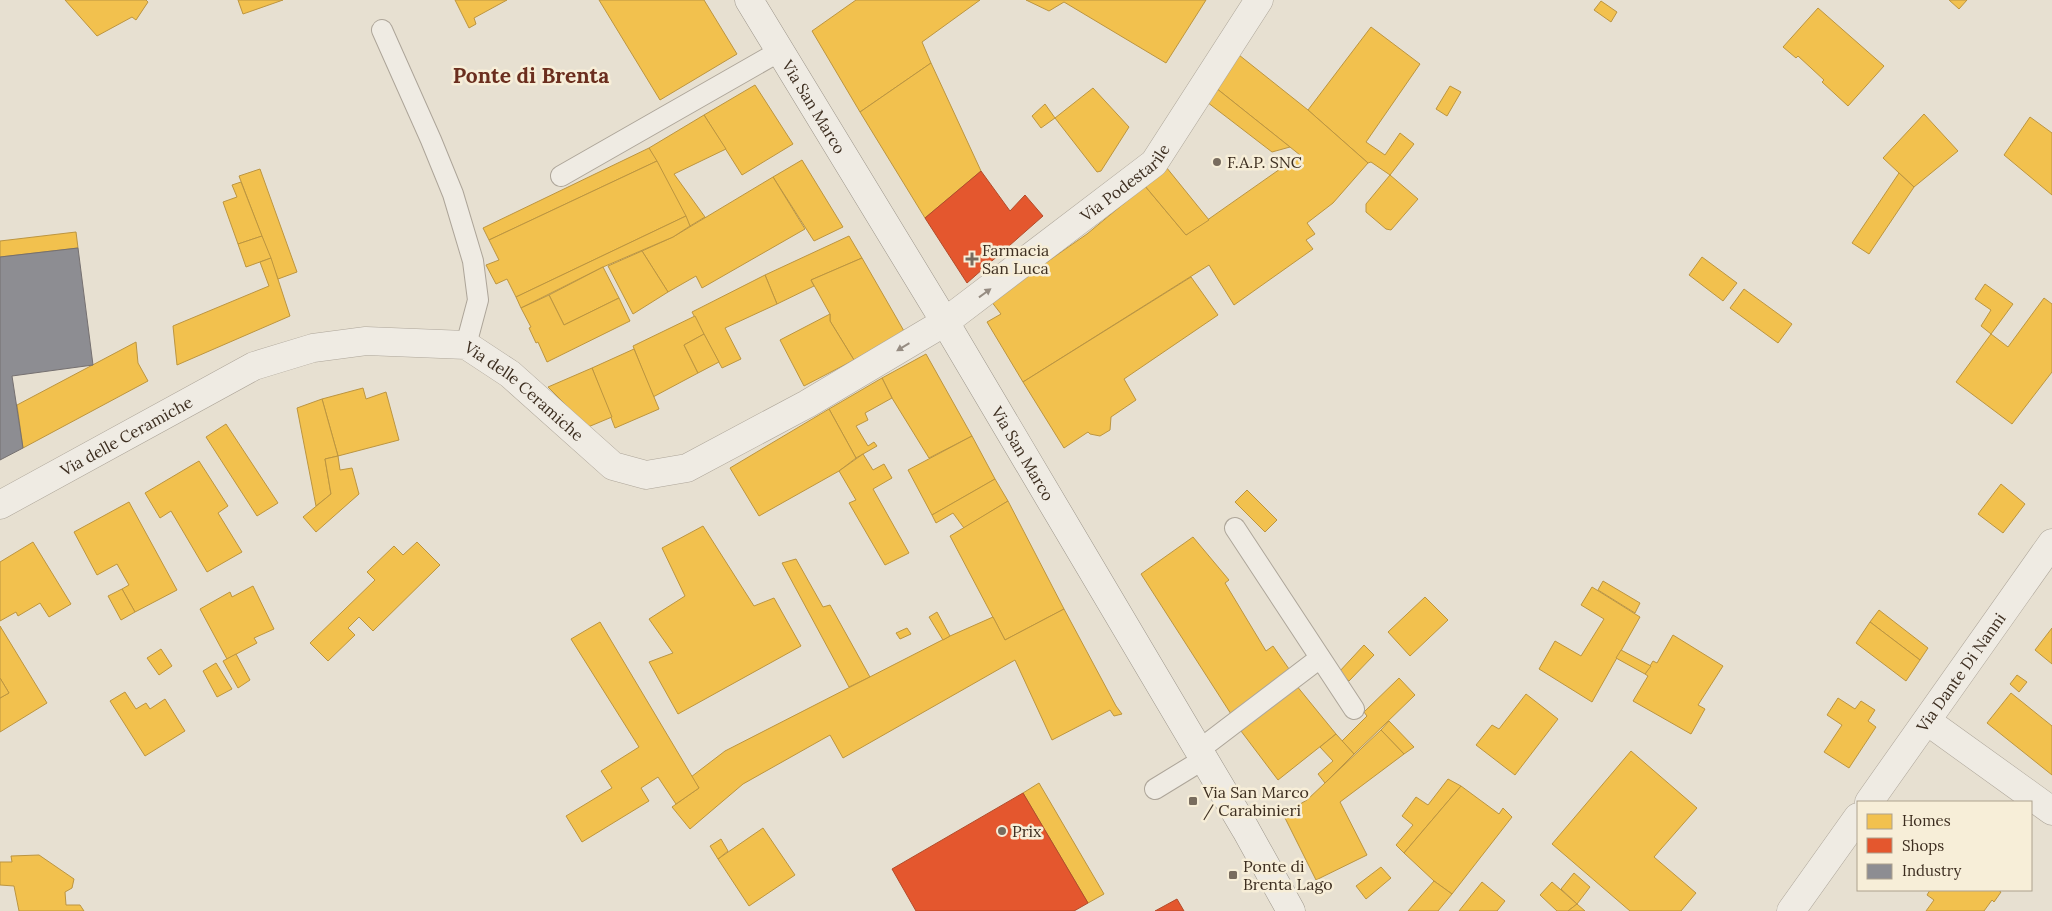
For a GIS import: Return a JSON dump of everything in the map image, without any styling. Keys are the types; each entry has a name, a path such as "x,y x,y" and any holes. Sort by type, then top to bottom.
{"street":[{"name":"Via San Marco","path":"749,0 945,322 1291,911"},
{"name":"Via Podestarile","path":"945,322 1154,163 1259,0"},
{"name":"Via delle Ceramiche","path":"0,505 254,366 313,348 366,341 466,345 510,374 613,466 646,475 687,468 806,404 945,322"},
{"name":"Via Dante Di Nanni","path":"1870,801 2052,543"},
{"path":"1927,721 2052,811"},
{"path":"1791,911 1857,818"}],"lane":[{"path":"382,30 450,185 473,261 478,300 466,345"},
{"path":"562,176 780,51"},
{"path":"1235,528 1354,709"},
{"path":"1155,789 1201,755 1320,658"}],"building: Homes":[{"path":"65,0 146,0 148,2 136,20 132,17 97,36"},
{"path":"238,0 283,0 243,14"},
{"path":"455,0 507,0 474,18 476,24 469,28"},
{"path":"599,0 704,0 737,54 660,100"},
{"path":"856,0 980,0 922,42 931,63 860,112 812,31"},
{"path":"1026,0 1206,0 1166,63 1064,2 1049,11"},
{"path":"1949,0 1967,0 1959,9"},
{"path":"1601,1 1617,12 1611,22 1594,10"},
{"path":"1818,8 1884,66 1848,106 1798,56 1796,58 1783,47"},
{"path":"1371,27 1420,64 1366,142 1385,155 1400,133 1414,144 1390,175 1371,162 1368,163 1308,110"},
{"path":"1239,55 1308,110 1368,163 1333,203 1307,223 1315,234 1306,240 1313,249 1234,305 1209,265 1023,382 987,322 1001,314 991,301 1087,234 1145,186 1186,235 1300,155 1216,88"},
{"path":"931,63 981,171 925,218 860,112"},
{"path":"755,85 793,144 742,175 704,115"},
{"path":"1450,86 1461,92 1447,116 1436,109"},
{"path":"1093,88 1129,127 1101,171 1097,172 1055,118"},
{"path":"1216,88 1290,147 1272,152 1207,102"},
{"path":"1045,104 1055,118 1041,128 1032,116"},
{"path":"1924,114 1958,151 1914,187 1883,158"},
{"path":"704,115 726,149 674,174 705,217 690,226 649,148"},
{"path":"2030,117 2052,133 2052,195 2004,155"},
{"path":"649,148 657,161 489,240 483,228"},
{"path":"802,160 843,227 814,241 773,177"},
{"path":"657,161 686,216 516,297 507,279 496,284 486,265 499,260 489,240"},
{"path":"1162,162 1209,220 1186,235 1145,186"},
{"path":"260,169 297,272 278,279 239,176"},
{"path":"1899,173 1914,187 1869,254 1852,243"},
{"path":"1390,175 1418,199 1391,230 1386,229 1366,212 1366,204"},
{"path":"773,177 805,229 702,288 696,276 668,292 642,251 673,237"},
{"path":"241,182 262,236 238,244 223,202 237,197 232,185"},
{"path":"686,216 690,226 673,237 603,267 521,308 516,297"},
{"path":"76,232 78,248 0,257 0,241"},
{"path":"262,236 271,258 246,267 238,244"},
{"path":"849,236 862,258 811,280 814,286 777,304 765,275"},
{"path":"642,251 668,292 633,314 608,266"},
{"path":"1702,257 1737,283 1723,301 1689,275"},
{"path":"271,258 290,316 177,365 173,326 269,286 260,262"},
{"path":"862,258 904,331 854,360 830,321 830,314 811,280"},
{"path":"603,267 619,298 564,325 549,295"},
{"path":"765,275 777,304 725,328 741,359 722,368 692,312"},
{"path":"1191,277 1218,315 1124,379 1136,400 1111,417 1110,430 1100,436 1088,432 1064,448 1023,382"},
{"path":"1985,284 2013,304 1991,334 1981,326 1991,310 1975,299"},
{"path":"1744,289 1792,324 1778,343 1730,308"},
{"path":"549,295 564,325 619,298 630,321 547,362 538,342 536,343 529,328 531,327 521,308"},
{"path":"2044,298 2052,304 2052,372 2012,424 1956,382 1991,334 2008,347"},
{"path":"830,314 830,321 854,360 804,386 780,340"},
{"path":"695,316 704,334 684,345 698,373 653,397 633,346"},
{"path":"704,334 719,362 698,373 684,345"},
{"path":"136,342 138,363 148,381 23,448 17,405"},
{"path":"634,349 659,409 615,428 592,368"},
{"path":"926,354 972,436 929,458 892,398 882,378"},
{"path":"592,368 612,417 588,427 548,387"},
{"path":"882,378 892,398 865,413 868,420 856,426 868,446 874,442 877,446 856,458 829,409"},
{"path":"363,388 366,399 386,392 399,440 338,456 322,399"},
{"path":"322,399 338,456 325,459 331,494 316,506 297,408"},
{"path":"829,409 856,458 839,471 759,516 730,468"},
{"path":"226,424 278,503 257,516 206,437"},
{"path":"972,436 995,479 932,515 908,470"},
{"path":"863,454 873,470 884,464 892,478 873,489 909,553 885,565 849,503 856,500 839,471"},
{"path":"338,456 340,470 352,468 359,494 316,532 303,517 331,494 325,459"},
{"path":"199,461 228,506 218,513 242,552 207,572 171,511 160,518 145,493"},
{"path":"995,479 1008,501 964,528 953,513 936,523 932,515"},
{"path":"2001,484 2025,504 2003,533 1978,514"},
{"path":"1247,490 1277,520 1265,532 1235,502"},
{"path":"1008,501 1064,609 1005,640 950,536"},
{"path":"129,502 177,590 135,612 122,589 129,585 117,564 97,575 74,532"},
{"path":"703,526 754,606 774,598 801,646 678,714 649,662 673,653 649,619 685,596 662,548"},
{"path":"1193,537 1229,580 1225,583 1266,651 1273,646 1289,669 1231,714 1141,574"},
{"path":"33,542 71,604 49,617 40,603 18,616 16,612 0,621 0,562"},
{"path":"417,542 440,565 373,631 359,617 348,628 355,635 328,661 310,643 375,580 367,572 394,546 403,555"},
{"path":"796,559 823,607 830,605 870,677 849,687 782,563"},
{"path":"1603,581 1640,603 1635,613 1598,590"},
{"path":"253,586 274,629 254,638 257,643 227,659 200,609 230,592 232,597"},
{"path":"1592,587 1640,617 1592,702 1539,669 1555,641 1581,656 1604,619 1581,605"},
{"path":"122,589 135,612 121,620 108,596"},
{"path":"1425,597 1448,620 1410,656 1388,632"},
{"path":"1064,609 1122,714 1114,716 1110,710 1052,740 1015,660 843,758 830,735 743,784 690,829 672,807 699,788 691,777 725,751 950,636 993,617 1005,640"},
{"path":"1879,610 1928,648 1920,660 1870,622"},
{"path":"937,612 950,636 943,640 929,617"},
{"path":"600,622 699,788 676,804 658,777 641,788 649,801 582,842 566,816 612,788 601,771 639,747 571,639"},
{"path":"1870,622 1920,660 1906,681 1856,643"},
{"path":"0,626 47,703 0,732 0,698 9,693 0,678"},
{"path":"907,628 911,634 900,639 896,633"},
{"path":"2052,628 2052,664 2035,650"},
{"path":"1673,635 1723,666 1698,705 1705,709 1691,734 1633,701 1648,676 1645,674 1653,661 1657,663"},
{"path":"1364,645 1374,655 1349,681 1339,672"},
{"path":"161,649 172,666 159,675 147,658"},
{"path":"1621,650 1651,666 1645,674 1616,658"},
{"path":"236,654 250,680 238,688 223,661"},
{"path":"216,663 232,689 217,697 203,671"},
{"path":"2017,675 2027,682 2019,692 2010,684"},
{"path":"0,678 9,693 0,698"},
{"path":"1399,678 1415,695 1354,754 1342,741 1367,716 1364,712"},
{"path":"1296,685 1336,734 1278,780 1241,731"},
{"path":"125,692 136,709 146,703 150,709 165,699 185,731 145,756 110,701"},
{"path":"2011,693 2052,726 2052,775 1987,723"},
{"path":"1526,694 1558,719 1515,775 1476,745 1492,725 1499,729"},
{"path":"1838,698 1855,709 1861,701 1875,710 1868,721 1876,727 1849,768 1824,752 1842,725 1827,715"},
{"path":"1389,721 1414,747 1404,754 1381,730"},
{"path":"1381,730 1404,754 1340,802 1367,855 1316,880 1283,814 1307,800"},
{"path":"1336,734 1354,754 1325,783 1318,774 1333,761 1320,747"},
{"path":"1631,751 1697,808 1654,857 1696,893 1681,911 1630,911 1552,844"},
{"path":"1448,779 1461,786 1404,853 1396,845 1413,825 1402,816 1416,797 1428,805"},
{"path":"1039,783 1104,894 1088,903 1023,793"},
{"path":"1461,786 1499,814 1503,808 1512,817 1452,894 1434,881 1404,853"},
{"path":"763,828 795,875 749,906 718,859"},
{"path":"721,839 728,851 718,859 710,846"},
{"path":"39,855 74,879 72,888 65,892 66,905 80,905 84,911 19,911 14,886 0,885 0,862 12,862 11,856"},
{"path":"1381,867 1391,878 1366,899 1356,886"},
{"path":"1574,873 1590,887 1577,904 1561,889"},
{"path":"1434,881 1452,894 1438,911 1408,911"},
{"path":"1482,882 1505,901 1497,911 1459,911"},
{"path":"1552,882 1577,904 1568,911 1557,911 1540,895"},
{"path":"1929,891 2001,892 1984,911 1926,911 1934,900 1927,895"},
{"path":"1577,904 1585,911 1568,911"}],"building: Shops":[{"path":"981,171 1010,211 1025,195 1043,216 967,283 925,218"},
{"name":"Prix","path":"1023,793 1088,903 1074,911 916,911 892,869"},
{"path":"1177,899 1184,911 1155,911"}],"building: Industry":[{"path":"78,248 93,365 12,376 23,448 0,460 0,257"}],"place":[{"name":"F.A.P. SNC","path":"1217,162"},
{"name":"Farmacia San Luca","path":"972,259"},
{"name":"Via San Marco / Carabinieri","path":"1193,801"},
{"name":"Prix","path":"1002,831"},
{"name":"Ponte di Brenta Lago","path":"1233,875"}],"district":[{"name":"Ponte di Brenta","path":"531,75"}]}
